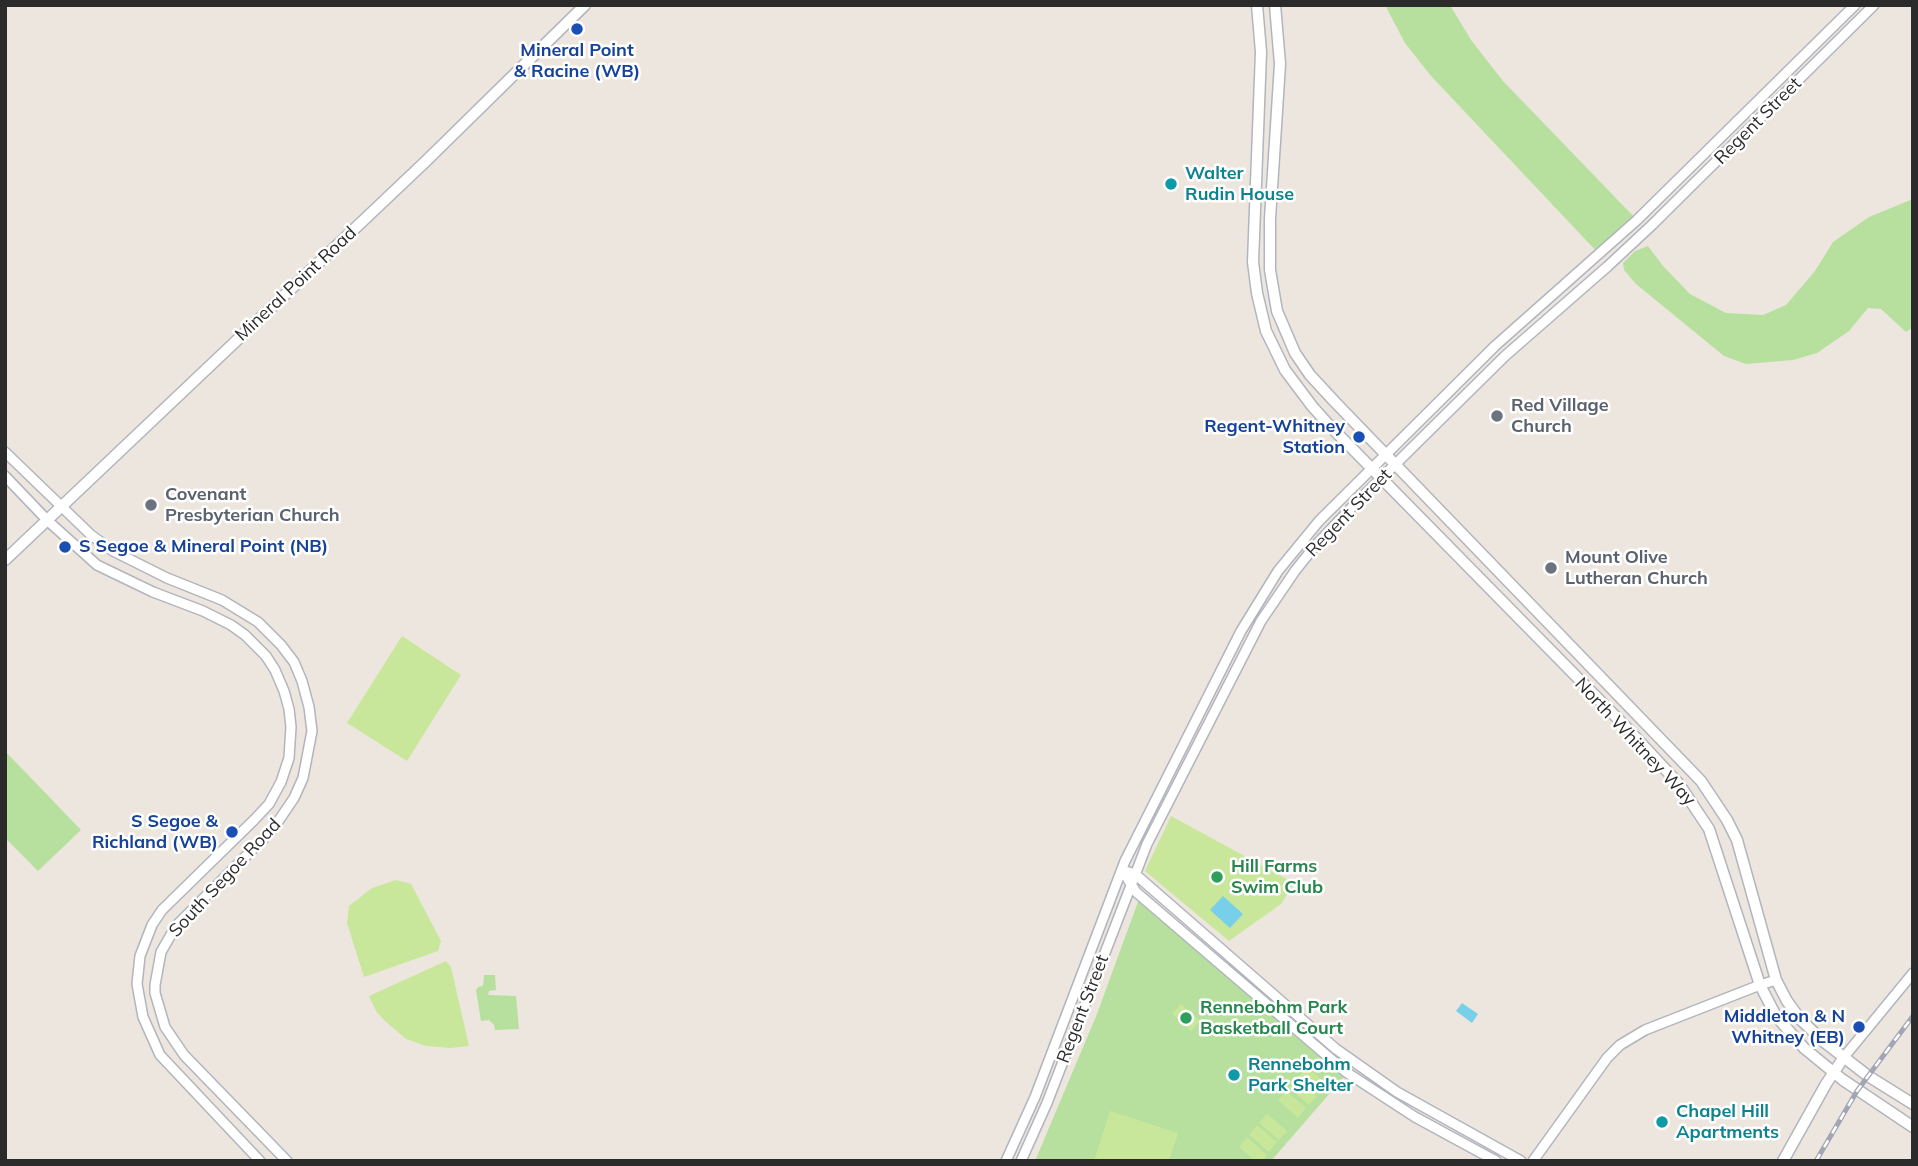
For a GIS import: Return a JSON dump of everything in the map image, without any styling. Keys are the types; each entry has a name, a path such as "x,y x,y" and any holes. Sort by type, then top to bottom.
{"main road":[{"name":"Mineral Point Road","path":"5,560 434,153 585,5"},
{"name":"North Whitney Way","path":"1257,5 1261,52 1253,262 1266,331 1285,370 1311,406 1646,748 1696,807 1709,829 1726,873 1760,985 1786,1029 1833,1072 1913,1128"},
{"name":"North Whitney Way","path":"1275,5 1280,64 1270,260 1277,311 1295,353 1310,375 1701,781 1737,840 1776,981 1787,1001 1800,1019 1844,1057 1868,1076 1913,1104"},
{"path":"1783,1161 1844,1057"}],"street":[{"name":"Regent Street","path":"1006,1161 1143,823 1261,596 1299,544 1495,346 1637,220 1855,5"},
{"name":"Regent Street","path":"1021,1161 1034,1134 1147,844 1261,621 1314,547 1504,356 1608,267 1874,5"},
{"name":"South Segoe Road","path":"5,452 92,535 113,551 167,578 222,600 258,622 288,654 306,693 312,731 303,778 294,798 272,829 176,926 161,952 155,985 164,1027 179,1047 287,1161"},
{"name":"South Segoe Road","path":"5,476 97,565 231,625 266,656 284,691 291,727 289,758 281,782 269,804 162,910 143,947 137,984 143,1017 160,1055 260,1161"},
{"path":"1122,870 1135,874 1335,1049 1398,1091 1521,1161"},
{"path":"1122,870 1131,886 1346,1072 1415,1117 1496,1161"},
{"path":"1844,1057 1913,973"},
{"path":"1532,1161 1607,1058 1620,1045 1645,1030 1776,981"},
{"path":"1050,1058 1062,1063"}],"green space":[{"path":"1385,5 1450,5 1471,40 1503,81 1637,220 1600,255 1431,76 1405,43"},
{"path":"1913,199 1913,327 1906,332 1881,309 1868,308 1849,331 1817,353 1793,360 1746,364 1724,356 1636,284 1624,270 1623,263 1635,251 1648,246 1690,294 1726,313 1763,315 1786,305 1815,271 1833,242 1869,217"},
{"path":"402,636 461,675 407,761 347,723"},
{"path":"5,751 81,830 38,871 5,838"},
{"name":"Hill Farms Swim Club","path":"1171,816 1294,883 1281,904 1229,941 1145,871"},
{"path":"396,880 411,884 441,941 438,951 364,977 347,923 349,906 372,888"},
{"path":"1139,899 1344,1077 1271,1161 1035,1161 1097,1014"},
{"path":"446,961 451,967 469,1046 426,1046 406,1039 376,1011 369,996"},
{"path":"484,975 495,975 496,990 489,991 488,995 516,996 519,1029 495,1030 489,1020 481,1021 476,990 483,986"},
{"name":"Rennebohm Park Basketball Court","path":"1181,1004 1200,1021 1191,1031 1172,1014"},
{"path":"1307,1067 1327,1084 1319,1093 1299,1076"},
{"path":"1297,1079 1317,1096 1309,1105 1289,1088"},
{"path":"1286,1091 1306,1108 1298,1118 1278,1100"},
{"path":"1110,1111 1178,1133 1169,1161 1094,1161"},
{"path":"1267,1114 1287,1131 1279,1140 1259,1123"},
{"path":"1257,1125 1277,1142 1269,1152 1249,1135"},
{"path":"1247,1137 1267,1155 1262,1161 1255,1161 1239,1147"}],"water":[{"path":"1223,896 1243,914 1230,928 1210,910"},
{"path":"1462,1003 1478,1014 1472,1023 1456,1011"}],"railway":[{"path":"1816,1161 1857,1091 1913,1016"}],"place":[{"name":"Mineral Point & Racine (WB)","path":"577,29"},
{"name":"Walter Rudin House","path":"1171,184"},
{"name":"Red Village Church","path":"1497,416"},
{"name":"Regent-Whitney Station","path":"1359,437"},
{"name":"Covenant Presbyterian Church","path":"151,505"},
{"name":"S Segoe & Mineral Point (NB)","path":"65,547"},
{"name":"Mount Olive Lutheran Church","path":"1551,568"},
{"name":"S Segoe & Richland (WB)","path":"232,832"},
{"name":"Hill Farms Swim Club","path":"1217,877"},
{"name":"Rennebohm Park Basketball Court","path":"1186,1018"},
{"name":"Middleton & N Whitney (EB)","path":"1859,1027"},
{"name":"Rennebohm Park Shelter","path":"1234,1075"},
{"name":"Chapel Hill Apartments","path":"1662,1122"}]}
